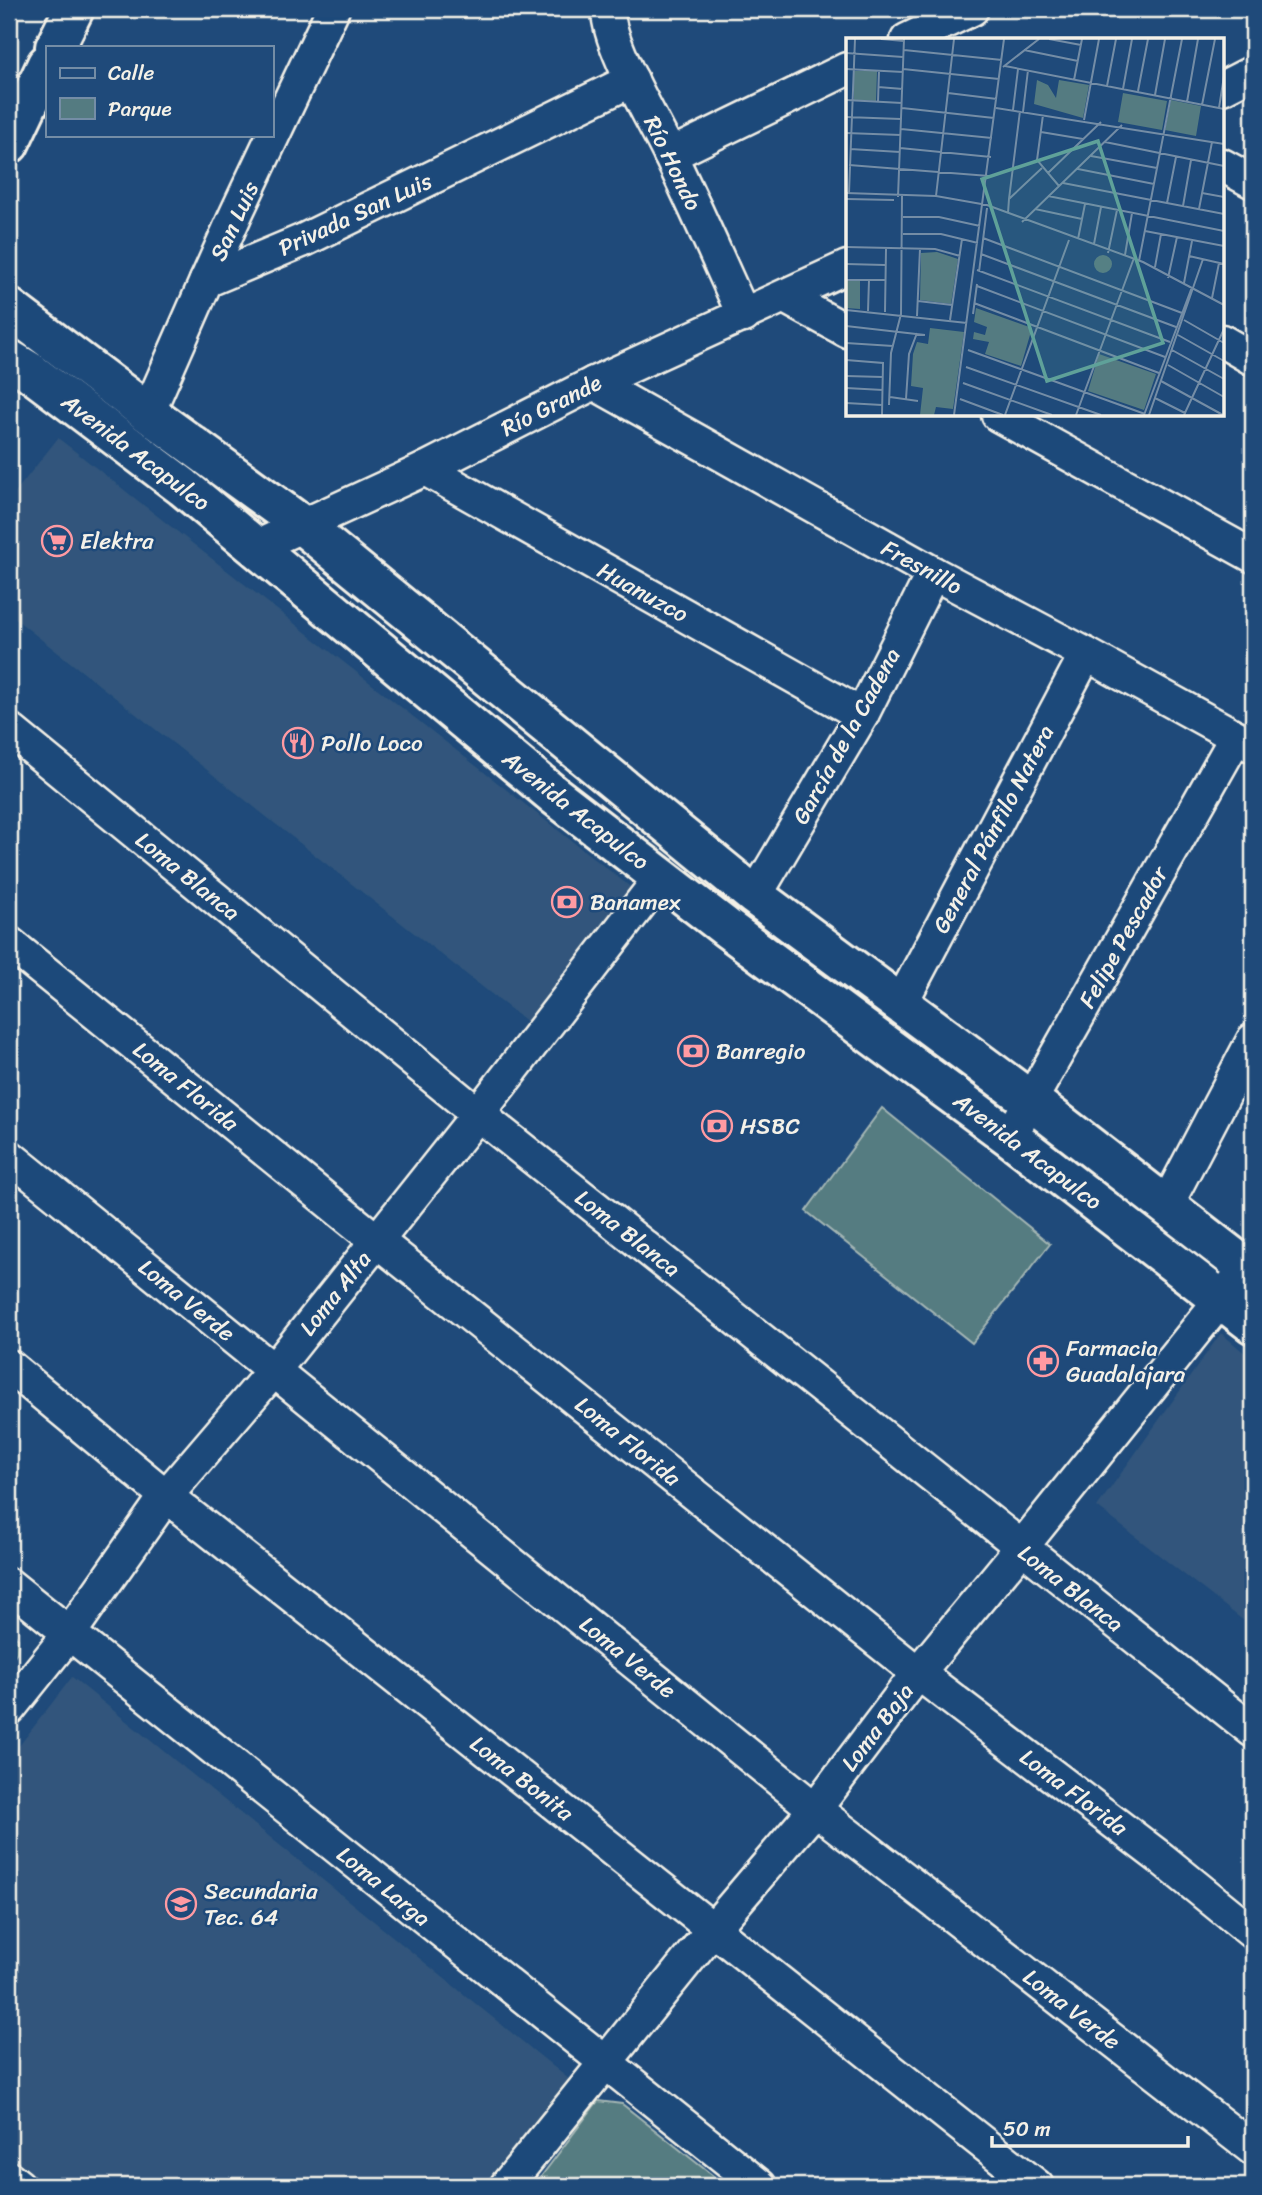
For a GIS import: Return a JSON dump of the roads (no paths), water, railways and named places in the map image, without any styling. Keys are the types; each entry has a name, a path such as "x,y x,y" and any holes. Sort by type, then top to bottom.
{"main road":[{"path":"56,46 74,9"},
{"path":"9,144 46,66"},
{"name":"Avenida Acapulco","path":"9,308 302,525 755,896 1031,1101 1250,1270"},
{"name":"Avenida Acapulco","path":"15,368 183,487 554,795 1010,1137 1253,1324"}],"street":[{"name":"San Luis","path":"206,281 334,9"},
{"name":"Río Hondo","path":"608,9 617,44 632,80 670,155 744,316"},
{"path":"911,38 972,9"},
{"path":"670,155 846,69"},
{"path":"1224,87 1253,72"},
{"name":"Privada San Luis","path":"206,281 304,240 632,80"},
{"path":"1224,166 1253,182"},
{"name":"Río Grande","path":"256,547 425,469 594,383 846,267"},
{"path":"148,413 206,281"},
{"path":"785,297 846,330"},
{"path":"1224,342 1253,359"},
{"name":"Fresnillo","path":"594,383 933,573 1245,742"},
{"path":"1000,416 1253,556"},
{"name":"Huanuzco","path":"425,469 862,715"},
{"name":"García de la Cadena","path":"755,896 862,715 933,573"},
{"name":"General Pánfilo Natera","path":"900,1005 1086,654"},
{"name":"Loma Blanca","path":"9,729 478,1114 1253,1731"},
{"name":"Felipe Pescador","path":"1010,1137 1245,742"},
{"name":"Loma Alta","path":"9,1709 69,1634 166,1496 274,1370 478,1114 661,877"},
{"name":"Loma Florida","path":"9,943 918,1673 1163,1859 1253,1933"},
{"path":"1166,1206 1253,1040"},
{"name":"Loma Verde","path":"9,1156 815,1809 1253,2150"},
{"name":"Loma Baja","path":"506,2186 713,1929 815,1809 918,1673 1221,1298 1250,1270"},
{"name":"Loma Bonita","path":"9,1366 166,1496 1037,2186"},
{"name":"Loma Larga","path":"9,1585 760,2186"},
{"path":"9,2178 19,2186"}],"place":[{"name":"Elektra","path":"57,541"},
{"name":"Pollo Loco","path":"298,743"},
{"name":"Banamex","path":"567,902"},
{"name":"Banregio","path":"693,1051"},
{"name":"HSBC","path":"717,1126"},
{"name":"Farmacia Guadalajara","path":"1043,1361"},
{"name":"Secundaria Tec. 64","path":"181,1904"}]}
